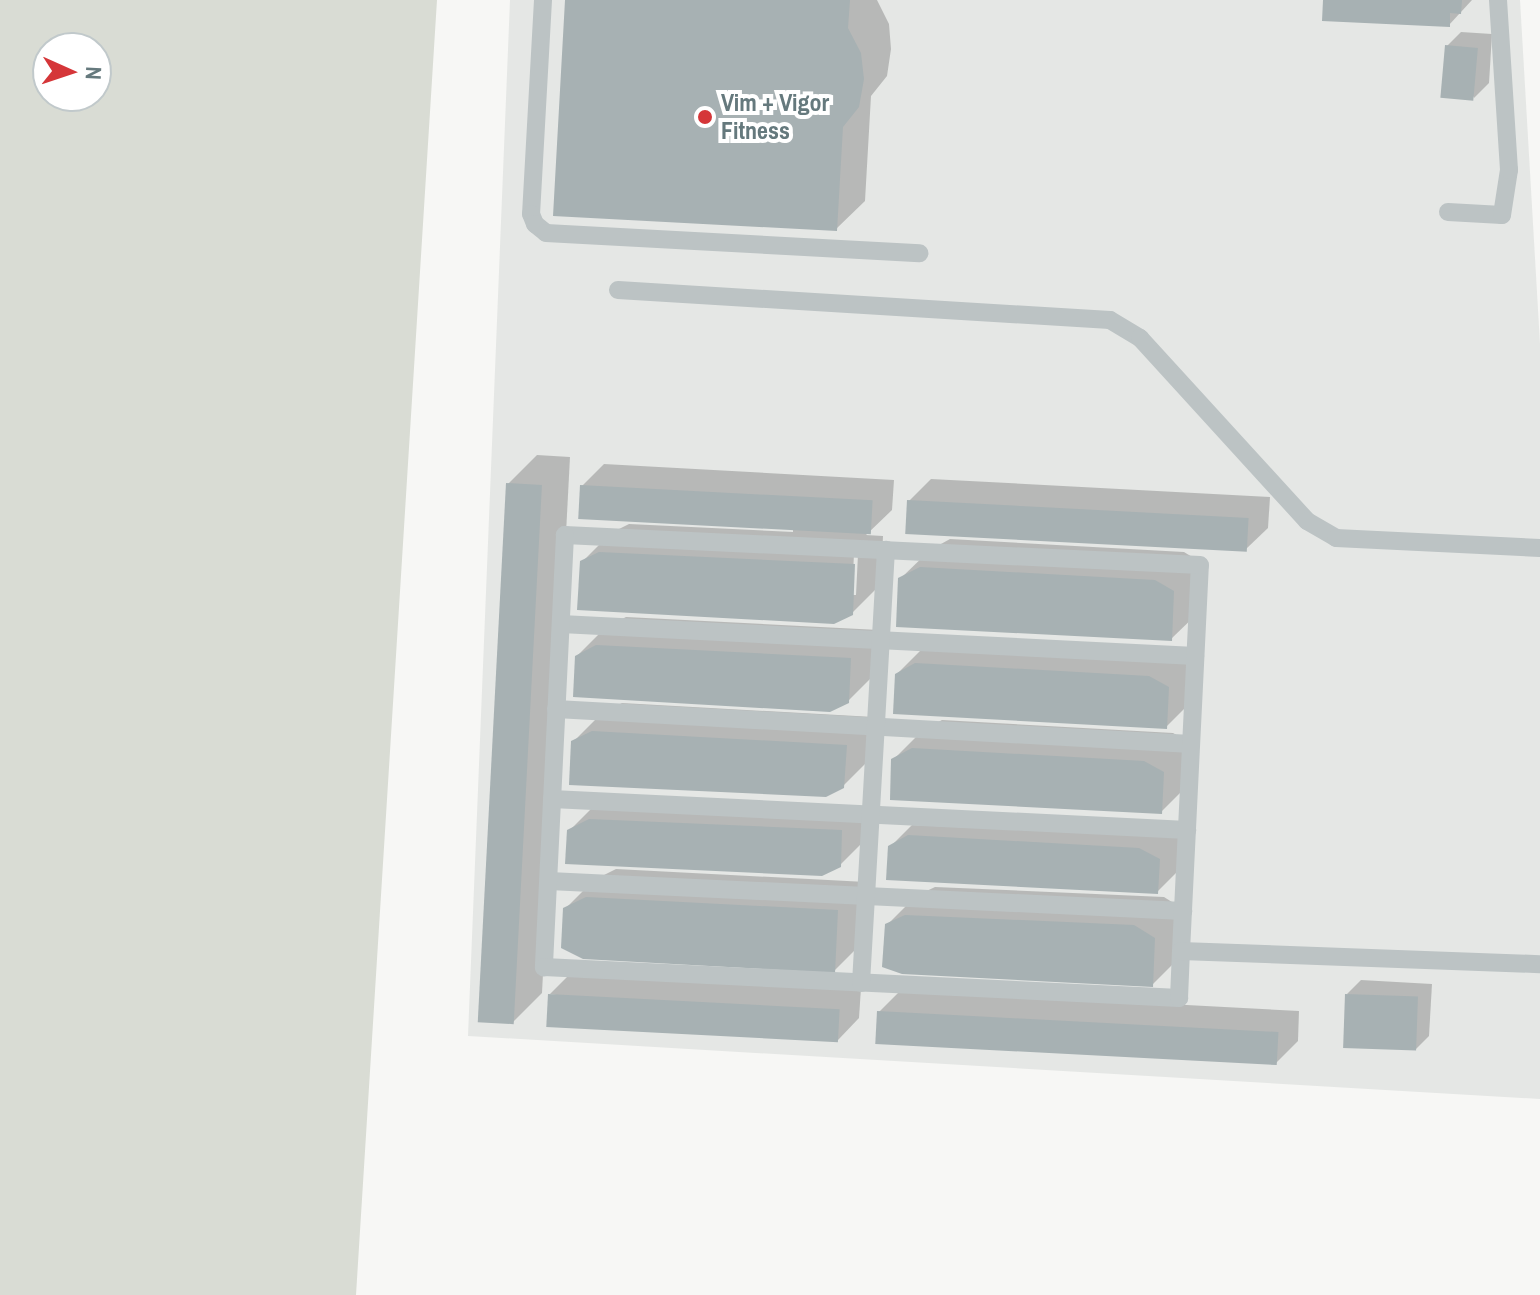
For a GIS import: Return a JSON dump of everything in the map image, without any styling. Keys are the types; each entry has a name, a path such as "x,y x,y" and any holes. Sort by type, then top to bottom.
{"lane":[{"path":"543,0 531,214 535,224 546,233 919,253"},
{"path":"1448,212 1502,215 1509,170 1498,0"},
{"path":"618,290 1110,320 1140,338 1307,521 1336,538 1540,548"},
{"path":"565,535 1200,565 1179,998 544,967 561,624 565,535"},
{"path":"861,983 886,550"},
{"path":"561,624 1195,656"},
{"path":"556,709 1191,744"},
{"path":"552,799 1187,830"},
{"path":"549,881 1183,911"},
{"path":"1181,951 1540,964"}],"shaded area":[{"path":"0,0 437,0 356,1295 0,1295"},
{"path":"510,0 1520,0 1540,344 1540,1099 468,1036"}],"building":[{"name":"Vim + Vigor Fitness","path":"565,0 850,0 848,28 861,53 864,79 859,107 843,127 837,231 553,216"},
{"path":"1323,0 1462,0 1461,14 1450,13 1450,27 1322,21"},
{"path":"1445,45 1478,48 1473,101 1440,98"},
{"path":"506,483 542,485 514,1024 478,1022"},
{"path":"580,485 873,500 871,534 578,519"},
{"path":"907,500 1249,518 1247,552 905,534"},
{"path":"599,552 855,564 853,615 834,624 577,610 580,561"},
{"path":"920,567 1155,580 1174,591 1172,641 896,627 898,578"},
{"path":"596,645 851,658 849,703 830,712 573,697 575,656"},
{"path":"915,663 1149,676 1169,687 1167,729 893,714 895,674"},
{"path":"592,731 847,745 844,788 826,797 569,785 571,741"},
{"path":"912,748 1144,761 1164,772 1162,814 890,800 891,759"},
{"path":"589,819 842,830 841,867 822,876 565,864 567,830"},
{"path":"908,835 1139,848 1160,859 1158,894 886,880 888,846"},
{"path":"586,897 838,910 835,973 583,959 561,948 563,908"},
{"path":"905,915 1134,925 1155,938 1153,987 902,974 882,967 885,924"},
{"path":"548,994 840,1009 838,1042 546,1027"},
{"path":"1345,994 1418,997 1416,1051 1343,1048"},
{"path":"877,1011 1278,1032 1277,1065 875,1044"}],"place":[{"name":"Vim + Vigor Fitness","path":"705,117"}]}
